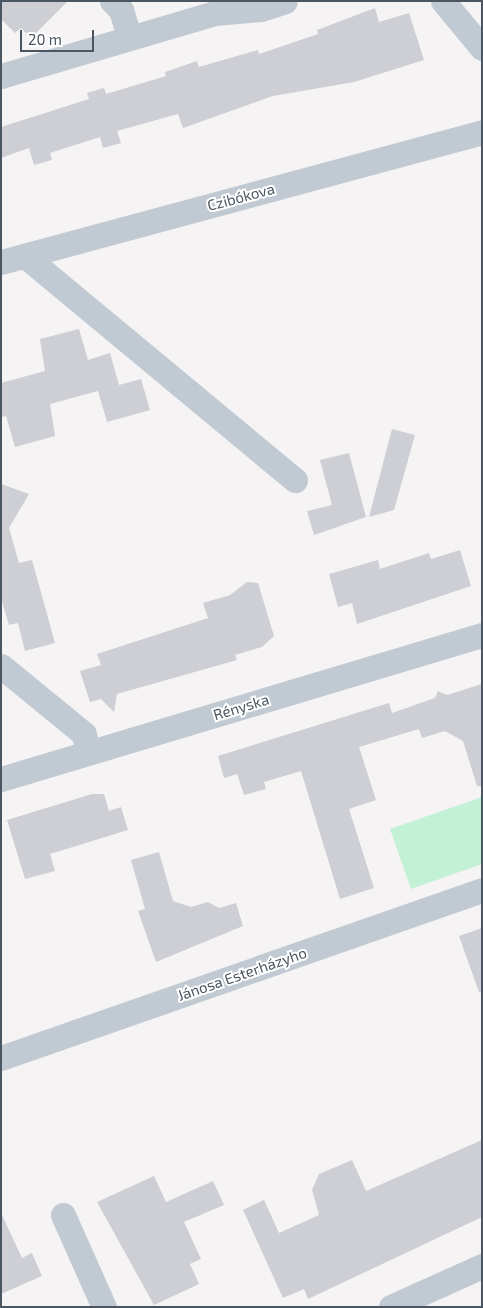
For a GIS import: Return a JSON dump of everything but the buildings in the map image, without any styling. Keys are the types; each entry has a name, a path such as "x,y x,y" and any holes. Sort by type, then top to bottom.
{"street":[{"path":"112,1 121,10 129,37"},
{"path":"1,76 223,7 262,9 285,1"},
{"path":"443,1 482,48"},
{"name":"Czibókova","path":"1,262 482,132"},
{"path":"25,256 295,480"},
{"name":"Rényska","path":"1,780 482,635"},
{"path":"1,666 84,734 88,753"},
{"name":"Jánosa Esterházyho","path":"1,1058 482,890"},
{"path":"62,1215 104,1307"},
{"path":"392,1307 482,1266"}],"green space":[{"path":"482,797 482,864 411,889 390,829"}]}
